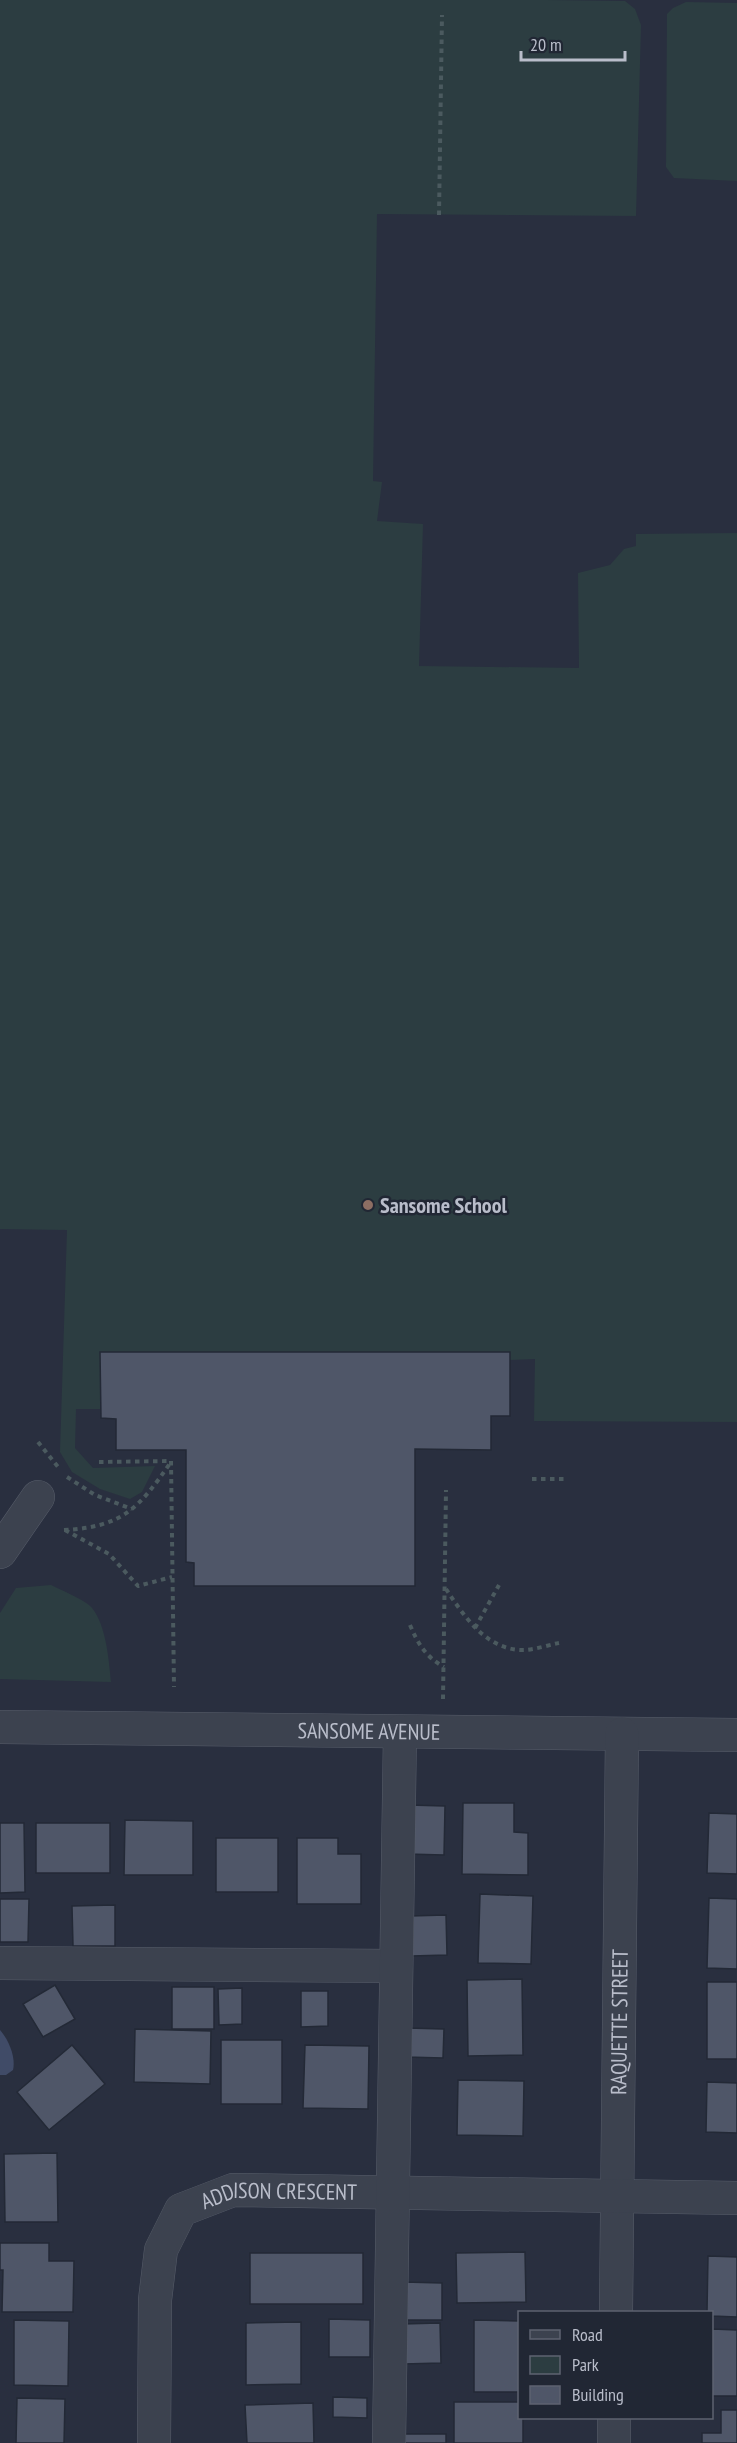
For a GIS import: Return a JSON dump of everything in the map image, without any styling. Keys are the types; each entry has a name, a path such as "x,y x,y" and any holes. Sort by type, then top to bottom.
{"street":[{"path":"0,1552 38,1497"},
{"name":"SANSOME AVENUE","path":"0,1727 737,1735"},
{"path":"389,2443 400,1732"},
{"name":"RAQUETTE STREET","path":"616,2311 622,1734"},
{"path":"0,1963 396,1965"},
{"name":"ADDISON CRESCENT","path":"154,2443 155,2300 161,2250 181,2210 233,2190 737,2198"},
{"path":"614,2419 614,2443"}],"path":[{"path":"438,214 442,15"},
{"path":"38,1442 64,1474 95,1495 132,1509"},
{"path":"171,1461 152,1489 118,1519 92,1528 64,1530 109,1554 138,1586 172,1577"},
{"path":"99,1462 171,1461"},
{"path":"171,1461 174,1687"},
{"path":"532,1479 565,1479"},
{"path":"443,1732 447,1490"},
{"path":"475,1628 499,1585"},
{"path":"445,1587 475,1628 508,1649 525,1650 559,1643"},
{"path":"410,1626 417,1644 432,1660 444,1667"}],"green space":[{"path":"0,0 625,1 635,9 641,25 636,216 377,214 373,481 382,482 377,521 423,524 419,666 579,668 578,573 610,565 624,549 636,546 636,534 737,533 737,1422 534,1421 535,1359 510,1360 510,1352 101,1352 100,1409 76,1409 75,1448 93,1468 155,1466 142,1492 130,1499 100,1489 72,1472 60,1452 67,1230 0,1229"},
{"path":"686,2 737,3 737,181 674,178 666,167 667,14 673,8"},
{"path":"51,1585 85,1602 95,1612 106,1641 111,1682 0,1679 0,1613 16,1588"}],"water":[{"path":"0,2030 9,2044 14,2060 13,2070 6,2075 0,2075"}],"building":[{"path":"100,1352 510,1352 510,1416 491,1416 491,1450 415,1449 415,1586 194,1586 194,1563 186,1562 186,1450 116,1450 116,1419 101,1418"},
{"path":"463,1803 514,1803 514,1832 528,1833 528,1875 462,1874"},
{"path":"408,1805 445,1806 444,1855 407,1854"},
{"path":"709,1813 737,1814 737,1874 707,1873"},
{"path":"125,1820 193,1821 193,1875 124,1875"},
{"path":"0,1823 24,1823 25,1892 0,1893"},
{"path":"36,1823 110,1823 110,1873 36,1873"},
{"path":"216,1838 278,1838 278,1892 216,1892"},
{"path":"297,1838 338,1838 338,1854 361,1854 361,1904 297,1904"},
{"path":"480,1894 533,1896 531,1964 478,1963"},
{"path":"709,1898 737,1899 737,1969 707,1968"},
{"path":"0,1899 29,1899 28,1942 0,1942"},
{"path":"115,1905 115,1946 73,1946 72,1906"},
{"path":"446,1915 447,1955 411,1956 410,1916"},
{"path":"522,1979 523,2055 468,2056 467,1980"},
{"path":"707,1982 737,1982 737,2059 707,2059"},
{"path":"55,1985 75,2019 43,2037 23,2004"},
{"path":"172,1987 214,1987 214,2029 172,2029"},
{"path":"242,1988 242,2024 219,2025 218,1989"},
{"path":"301,1991 328,1991 328,2026 301,2027"},
{"path":"407,2028 444,2029 443,2058 406,2057"},
{"path":"135,2029 211,2031 210,2084 134,2082"},
{"path":"221,2040 282,2040 282,2104 221,2104"},
{"path":"72,2045 105,2084 49,2130 17,2092"},
{"path":"305,2045 369,2046 368,2109 303,2108"},
{"path":"458,2080 524,2081 523,2136 457,2135"},
{"path":"707,2082 737,2083 737,2133 706,2132"},
{"path":"57,2153 58,2222 5,2222 4,2154"},
{"path":"0,2243 49,2243 49,2261 74,2261 73,2312 2,2312 3,2270 0,2270"},
{"path":"525,2252 526,2302 457,2303 456,2253"},
{"path":"250,2253 363,2253 363,2304 250,2304"},
{"path":"708,2256 737,2257 737,2317 713,2316 713,2311 707,2311"},
{"path":"403,2282 442,2283 442,2320 402,2320"},
{"path":"329,2319 370,2320 370,2357 329,2357"},
{"path":"14,2320 69,2321 68,2386 14,2385"},
{"path":"474,2320 518,2321 518,2392 474,2392"},
{"path":"301,2322 301,2384 246,2385 246,2323"},
{"path":"440,2323 441,2363 403,2364 402,2324"},
{"path":"713,2329 737,2330 737,2396 713,2396"},
{"path":"333,2397 367,2398 367,2418 333,2417"},
{"path":"17,2398 65,2399 64,2443 16,2443"},
{"path":"454,2402 518,2402 518,2419 523,2419 523,2443 454,2443"},
{"path":"313,2403 314,2443 247,2443 245,2405"},
{"path":"721,2410 737,2410 737,2443 702,2443 702,2433 721,2433"},
{"path":"404,2434 446,2434 446,2443 404,2443"}],"place":[{"name":"Sansome School","path":"368,1205"}]}
